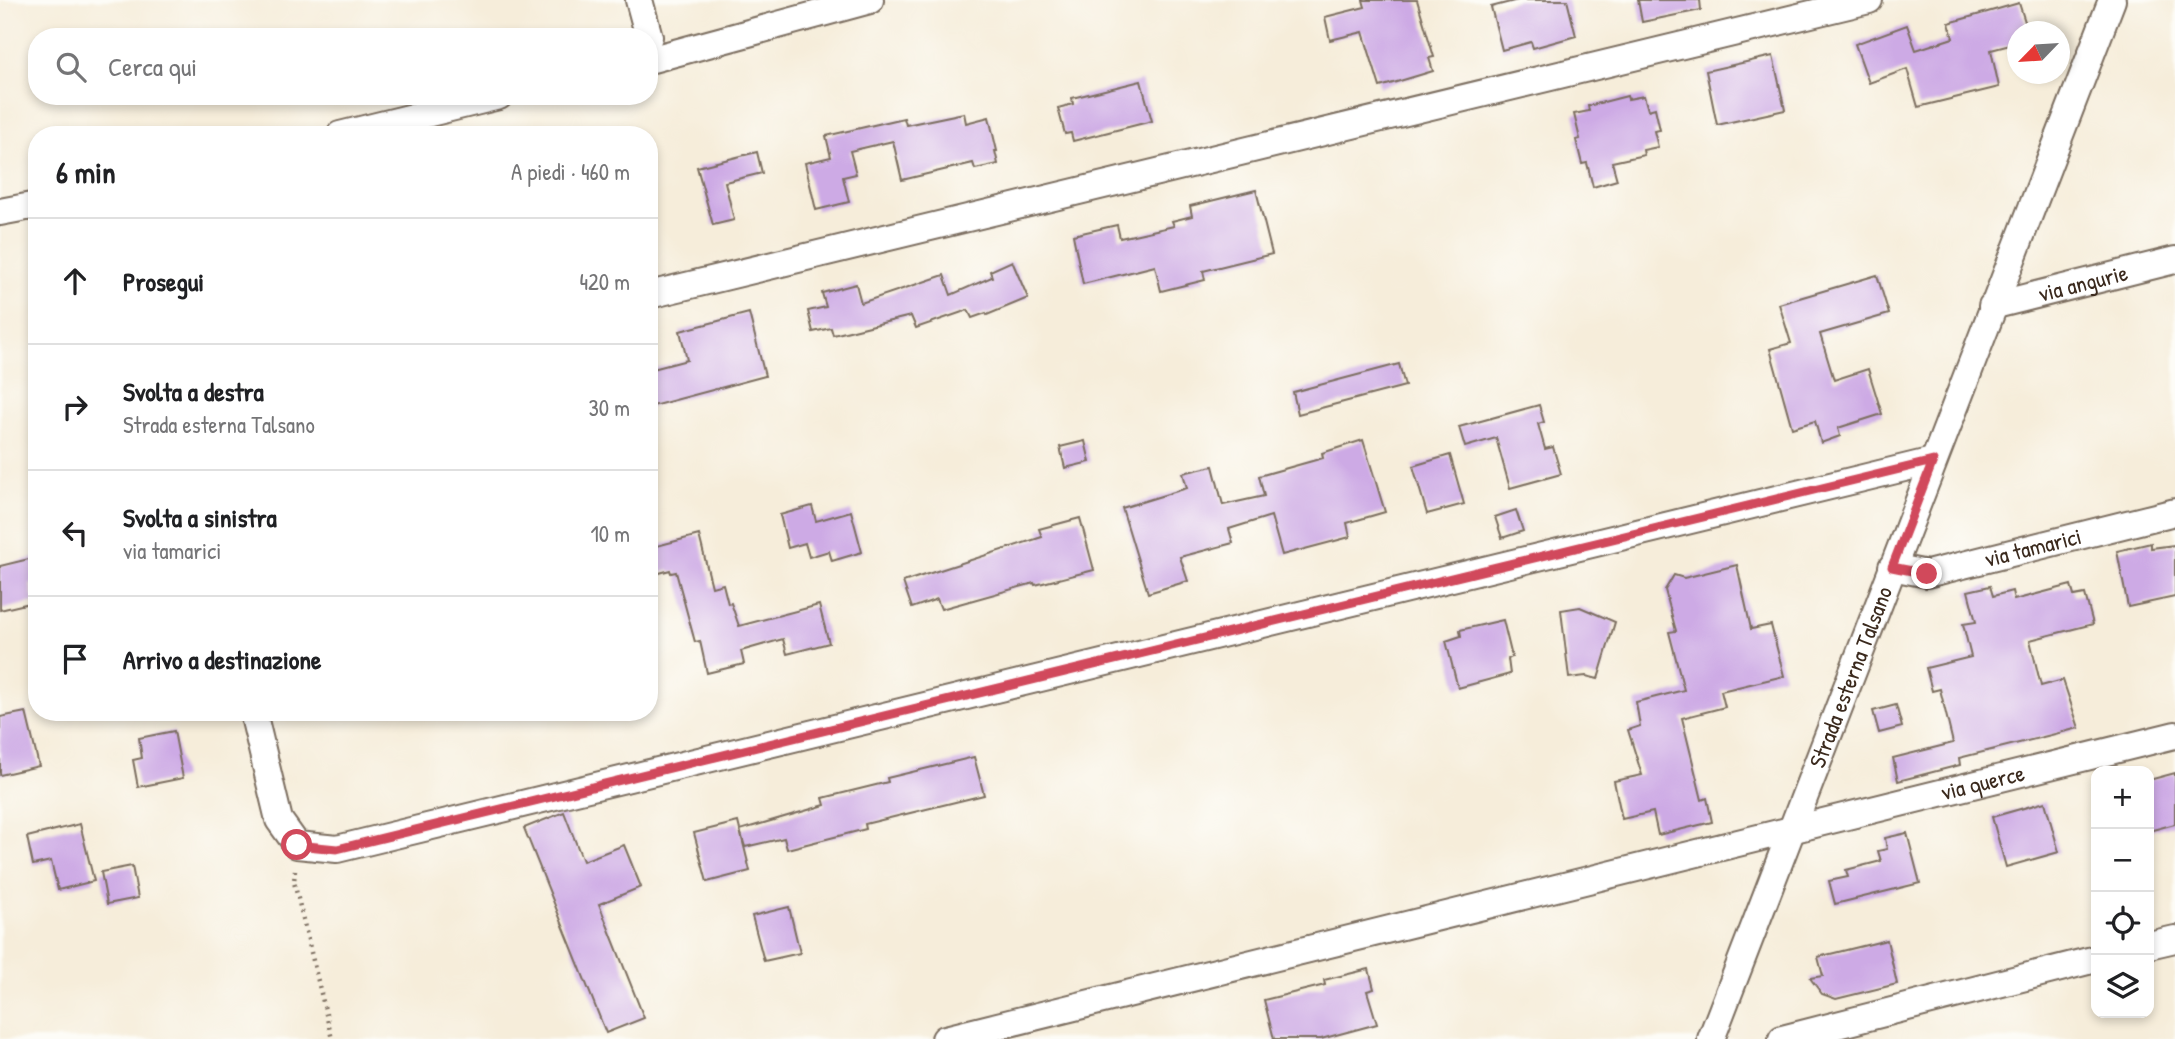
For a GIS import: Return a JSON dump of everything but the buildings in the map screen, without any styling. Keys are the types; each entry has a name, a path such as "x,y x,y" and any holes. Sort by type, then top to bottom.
{"street":[{"path":"639,0 645,28"},
{"path":"658,47 870,0"},
{"path":"658,293 1869,0"},
{"name":"Strada esterna Talsano","path":"1711,1039 2112,0"},
{"path":"377,126 462,105"},
{"path":"0,212 28,207"},
{"name":"via angurie","path":"1992,306 2175,260"},
{"path":"255,721 279,820 297,845 337,849 1933,461"},
{"name":"via tamarici","path":"1892,567 1927,574 2175,512"},
{"name":"via querce","path":"945,1039 2175,736"},
{"path":"2154,944 2175,939"},
{"path":"1782,1039 2091,960"}],"path":[{"path":"297,845 293,882 332,1039"}],"route":[{"path":"297,845 337,849 1933,461 1892,567 1927,574"}]}
